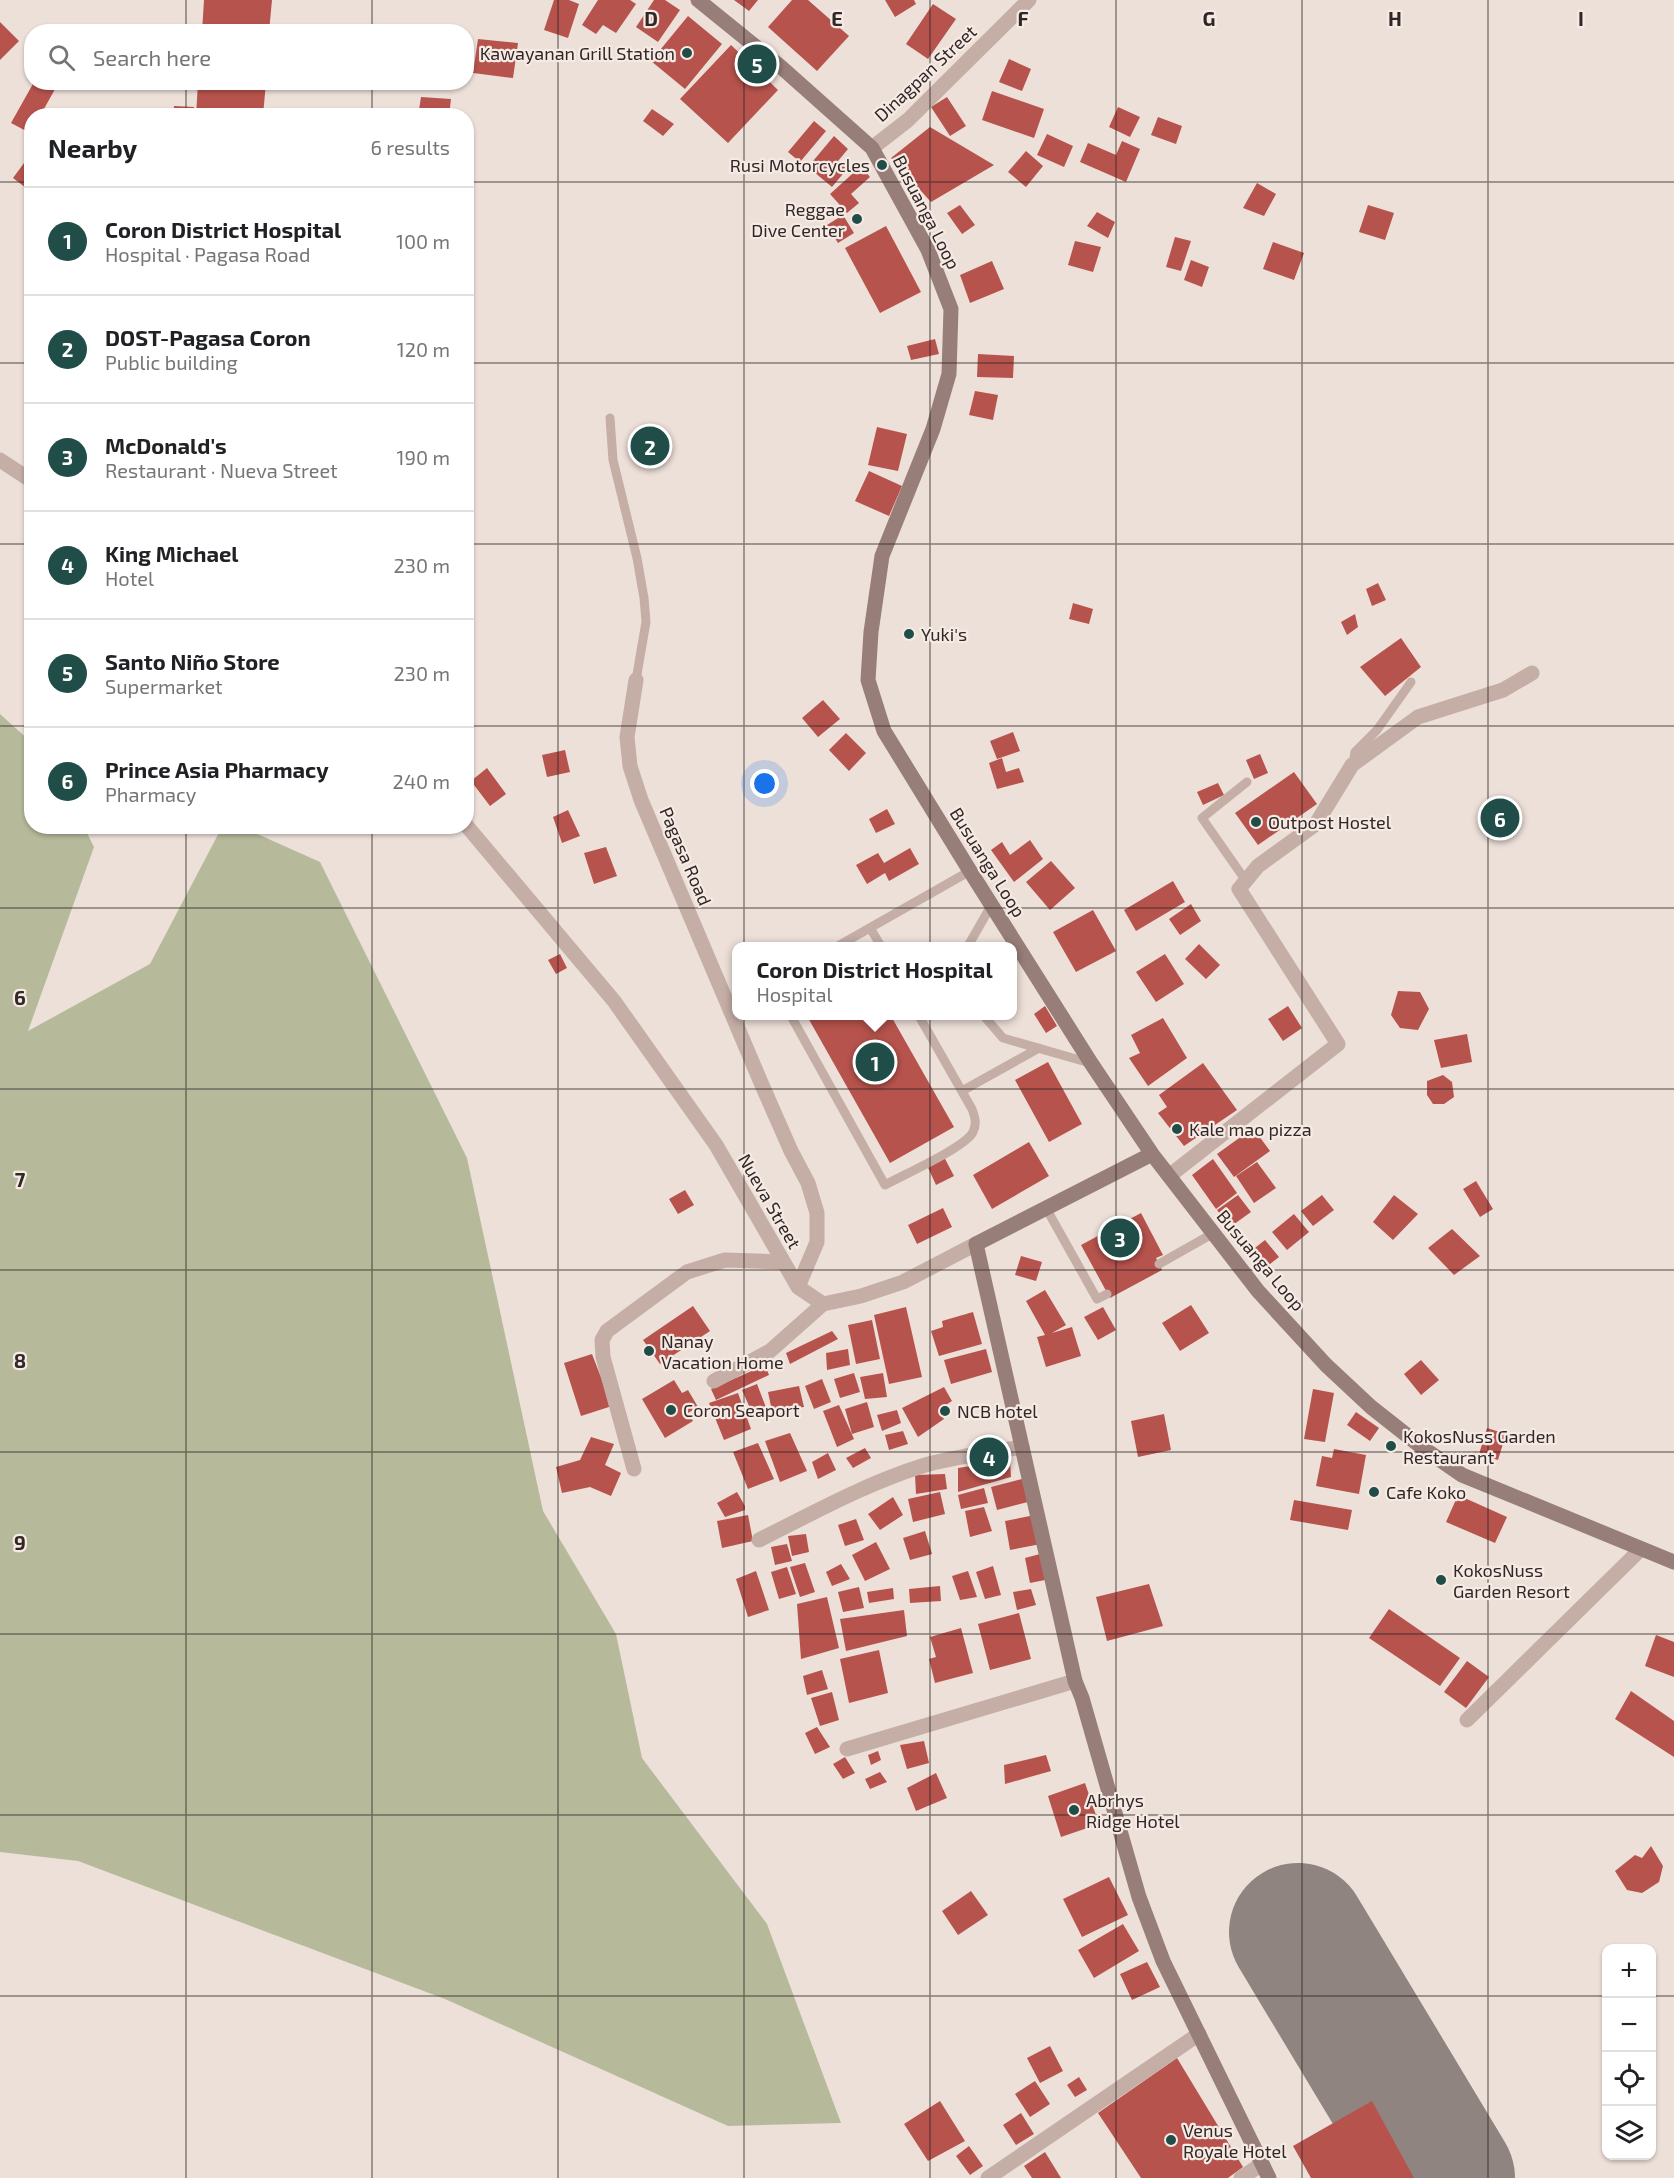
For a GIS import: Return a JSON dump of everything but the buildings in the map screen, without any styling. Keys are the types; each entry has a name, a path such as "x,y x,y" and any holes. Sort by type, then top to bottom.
{"main road":[{"name":"Busuanga Loop","path":"698,0 773,60 872,148 928,250 951,309 949,374 933,429 882,556 871,632 868,680 885,731 1016,942"},
{"name":"Busuanga Loop","path":"1017,944 1091,1064 1168,1176 1258,1291 1326,1365 1371,1407 1462,1475 1674,1562"},
{"path":"1152,1154 976,1244 1075,1681 1082,1698 1139,1897 1163,1961 1269,2178"}],"street":[{"name":"Dinagpan Street","path":"872,148 908,120 1029,0"},
{"path":"0,460 24,476"},
{"path":"1168,1176 1338,1044 1239,889 1258,866 1316,824 1352,765 1418,717 1503,690 1532,673"},
{"name":"Pagasa Road","path":"636,680 627,737 630,766 641,800 732,1014"},
{"name":"Nueva Street","path":"474,834 614,1001 716,1145 798,1287 823,1304"},
{"name":"Pagasa Road","path":"734,1020 791,1151 808,1183 817,1213 817,1242 798,1287"},
{"path":"714,1381 770,1351 823,1304 861,1296 903,1282 976,1244"},
{"path":"634,1469 603,1357 602,1340 607,1332 687,1272 725,1260 783,1262"},
{"path":"759,1540 849,1495 904,1472 925,1465 1022,1447"},
{"path":"1467,1720 1641,1549"},
{"path":"847,1749 1075,1681"},
{"path":"988,2178 1199,2034"},
{"path":"1241,2178 1262,2164"}],"lane":[{"name":"Pagasa Road","path":"610,418 613,460 637,558 644,598 646,622 636,680"},
{"path":"1352,765 1355,752 1377,730 1411,682"},
{"path":"1246,881 1202,818 1247,782"},
{"path":"845,942 970,871"},
{"path":"969,942 992,904"},
{"path":"870,928 878,942"},
{"path":"793,1020 885,1185 968,1138 975,1124 975,1117 962,1091 921,1020"},
{"path":"987,1020 1003,1038 1091,1064"},
{"path":"962,1091 1039,1048"},
{"path":"1046,1208 1097,1299 1107,1294"},
{"path":"1159,1264 1212,1234"}],"green space":[{"path":"0,714 24,736 24,834 88,834 94,847 28,1031 150,964 218,834 258,834 320,862 467,1158 543,1511 616,1634 642,1758 767,1924 841,2123 728,2126 445,1999 78,1861 0,1852"}],"runway":[{"path":"1298,1932 1446,2178"}],"place":[{"name":"Kawayanan Grill Station","path":"687,53"},
{"name":"Santo Niño Store","path":"757,64"},
{"name":"Rusi Motorcycles","path":"882,165"},
{"name":"Reggae Dive Center","path":"857,219"},
{"name":"DOST-Pagasa Coron","path":"650,446"},
{"name":"Yuki's","path":"909,634"},
{"name":"Prince Asia Pharmacy","path":"1500,818"},
{"name":"Outpost Hostel","path":"1256,822"},
{"name":"Coron District Hospital","path":"875,1062"},
{"name":"Kale mao pizza","path":"1177,1129"},
{"name":"McDonald's","path":"1120,1238"},
{"name":"Nanay Vacation Home","path":"649,1351"},
{"name":"Coron Seaport","path":"671,1410"},
{"name":"NCB hotel","path":"945,1411"},
{"name":"KokosNuss Garden Restaurant","path":"1391,1446"},
{"name":"King Michael","path":"989,1457"},
{"name":"Cafe Koko","path":"1374,1492"},
{"name":"KokosNuss Garden Resort","path":"1441,1580"},
{"name":"Abrhys Ridge Hotel","path":"1074,1810"},
{"name":"Venus Royale Hotel","path":"1171,2140"}]}
